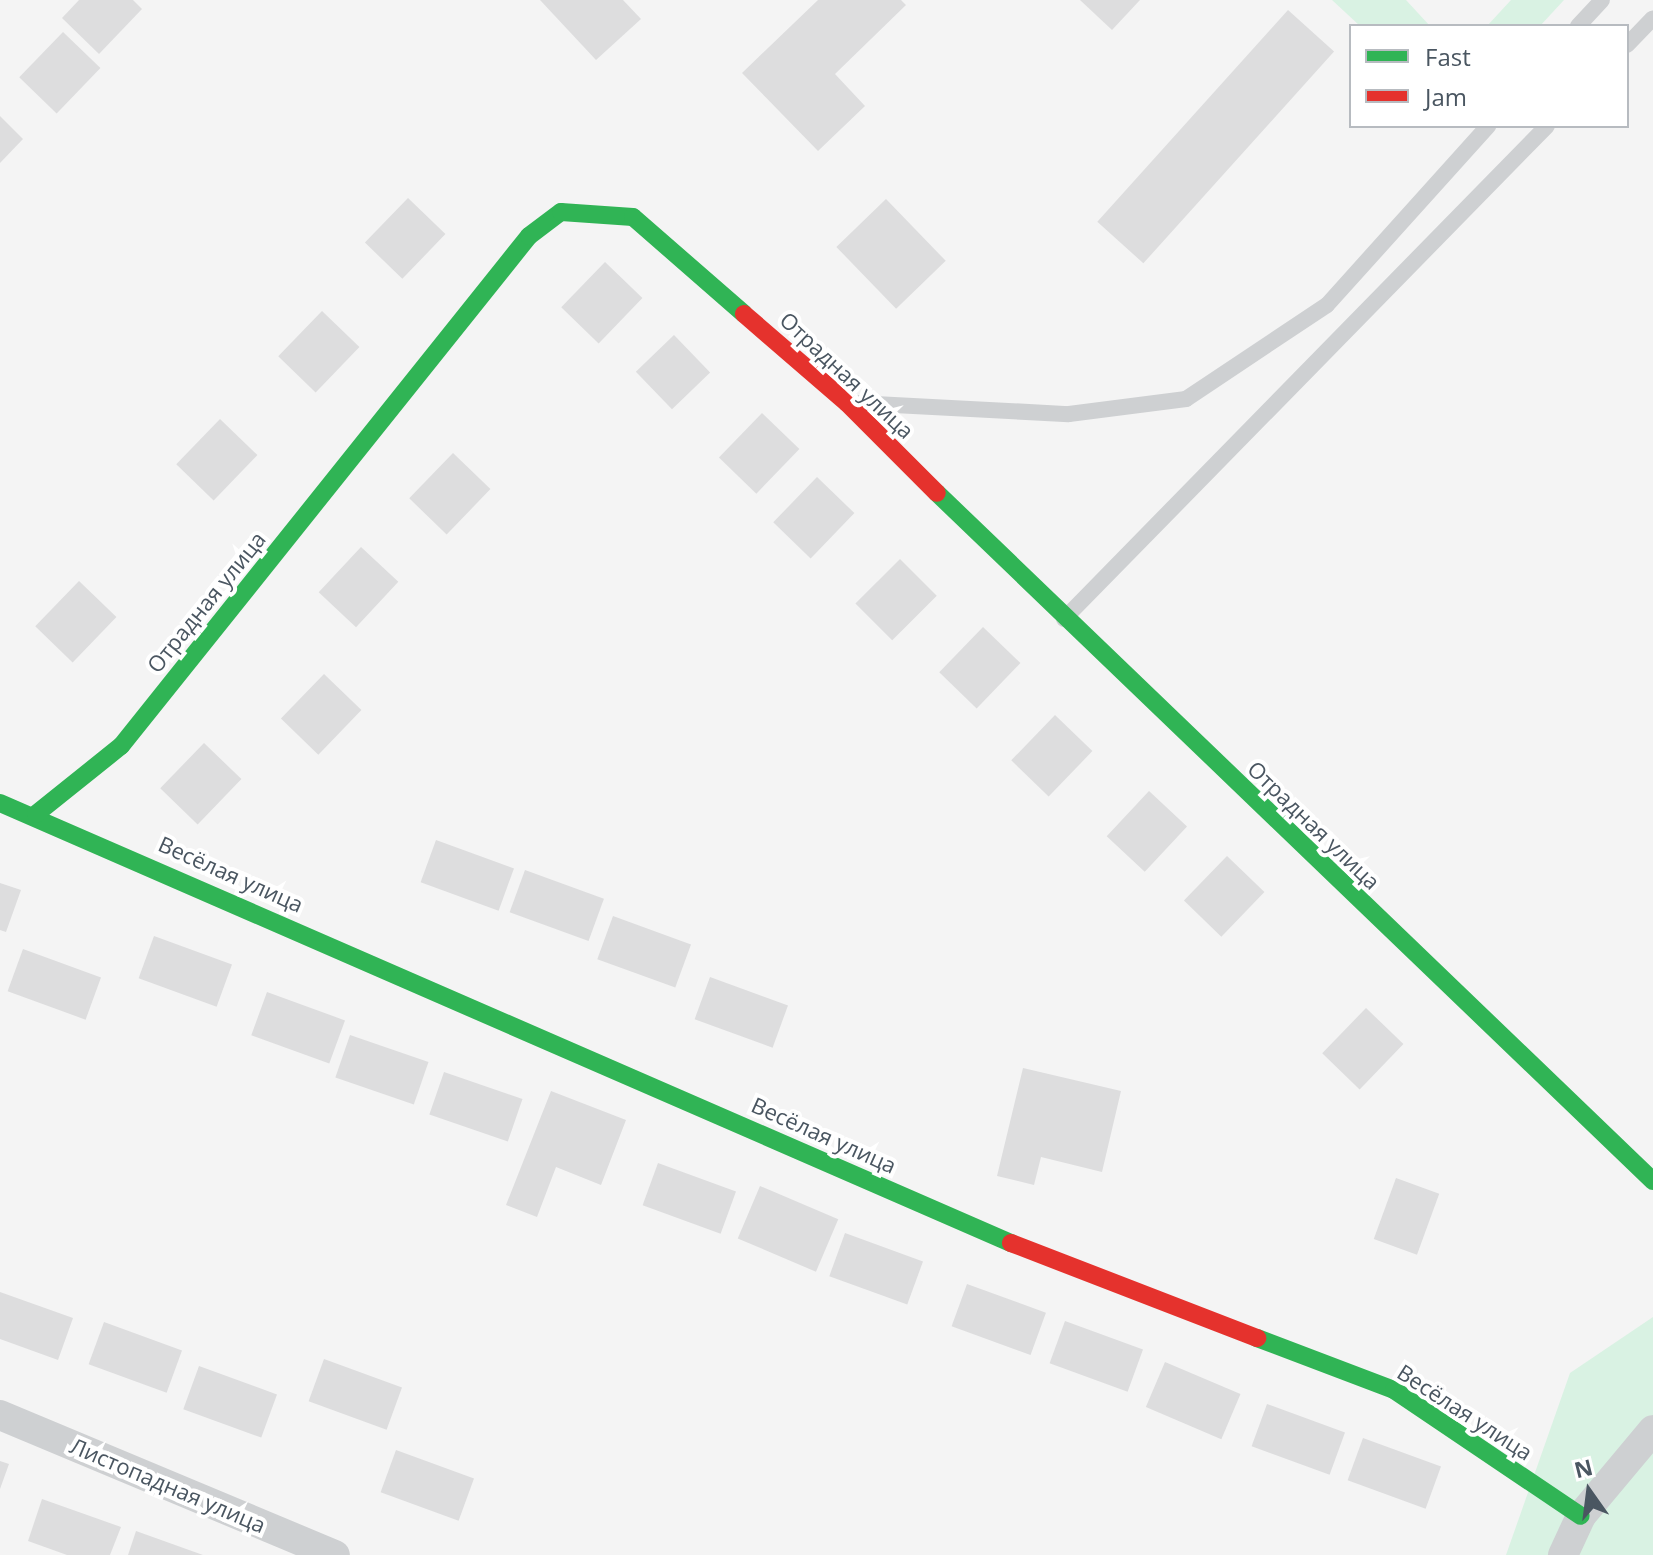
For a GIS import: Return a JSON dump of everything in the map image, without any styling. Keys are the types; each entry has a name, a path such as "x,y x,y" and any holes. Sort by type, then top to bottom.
{"street":[{"name":"Отрадная улица","path":"36,814 121,746 529,236 561,212 633,217 847,403 1064,619 1653,1181"},
{"name":"Весёлая улица","path":"0,803 36,814 1054,1262 1394,1390 1581,1516"},
{"name":"Листопадная улица","path":"0,1415 335,1555"},
{"path":"1563,1555 1581,1516 1653,1430"}],"lane":[{"path":"1580,24 1602,0"},
{"path":"1629,43 1653,18"},
{"path":"847,403 1069,414 1186,399 1327,305 1486,128"},
{"path":"1064,619 1545,128"}],"green space":[{"path":"1332,0 1406,0 1428,24 1358,24"},
{"path":"1511,0 1564,0 1542,24 1489,24"},
{"path":"1653,1317 1653,1555 1506,1555 1570,1373"}],"building":[{"path":"79,0 133,0 142,9 99,54 62,18"},
{"path":"540,0 623,0 641,19 596,60"},
{"path":"818,0 901,0 906,5 835,74 865,106 818,151 742,73"},
{"path":"1080,0 1140,0 1112,30"},
{"path":"1288,10 1334,51 1143,263 1097,222"},
{"path":"63,32 100,68 57,113 19,77"},
{"path":"0,116 23,139 0,163"},
{"path":"408,198 445,234 402,279 365,243"},
{"path":"886,199 946,261 896,309 836,247"},
{"path":"605,262 642,298 599,343 561,307"},
{"path":"322,311 359,347 316,392 278,356"},
{"path":"674,335 710,372 672,409 636,372"},
{"path":"762,413 799,449 756,494 719,458"},
{"path":"220,419 257,455 214,500 176,464"},
{"path":"453,453 490,489 447,534 409,498"},
{"path":"817,477 854,513 811,558 773,522"},
{"path":"361,547 398,582 356,627 319,592"},
{"path":"900,559 937,596 892,640 855,604"},
{"path":"79,581 116,617 73,662 35,626"},
{"path":"983,627 1020,663 977,708 939,672"},
{"path":"324,674 361,710 318,755 281,719"},
{"path":"1055,715 1092,751 1049,796 1011,760"},
{"path":"204,743 241,779 198,824 160,788"},
{"path":"1149,791 1187,826 1145,872 1107,836"},
{"path":"436,840 514,868 499,911 421,882"},
{"path":"1227,856 1264,892 1221,937 1184,901"},
{"path":"525,870 604,899 589,941 510,912"},
{"path":"0,883 21,890 6,932 0,930"},
{"path":"613,916 691,944 675,988 597,959"},
{"path":"154,936 232,964 217,1007 139,978"},
{"path":"23,949 101,977 86,1020 8,991"},
{"path":"710,977 788,1005 773,1048 695,1019"},
{"path":"267,992 345,1020 329,1064 251,1035"},
{"path":"1366,1008 1403,1044 1360,1089 1322,1053"},
{"path":"350,1035 428,1062 414,1105 335,1078"},
{"path":"1023,1068 1121,1091 1102,1172 1041,1157 1034,1185 997,1176"},
{"path":"444,1072 522,1099 508,1142 429,1115"},
{"path":"551,1091 626,1120 601,1185 556,1167 537,1217 506,1205"},
{"path":"658,1163 736,1191 721,1234 643,1205"},
{"path":"1396,1178 1439,1194 1417,1255 1374,1239"},
{"path":"760,1186 838,1219 816,1272 738,1238"},
{"path":"845,1233 923,1261 907,1305 829,1276"},
{"path":"967,1284 1046,1313 1031,1355 952,1326"},
{"path":"0,1292 73,1318 58,1360 0,1339"},
{"path":"1065,1321 1143,1349 1128,1392 1050,1363"},
{"path":"104,1322 182,1350 167,1393 89,1364"},
{"path":"324,1359 402,1387 387,1430 309,1401"},
{"path":"1165,1362 1240,1394 1221,1439 1146,1407"},
{"path":"199,1366 277,1394 261,1438 183,1409"},
{"path":"1267,1404 1345,1432 1330,1475 1252,1446"},
{"path":"1363,1438 1441,1466 1426,1509 1348,1480"},
{"path":"396,1450 474,1478 459,1521 381,1492"},
{"path":"0,1461 9,1464 0,1489"},
{"path":"42,1499 121,1527 110,1555 67,1555 28,1541"},
{"path":"136,1531 203,1555 128,1555"}],"traffic: fast":[{"path":"36,814 121,746 529,236 561,212 633,217 744,314"},
{"path":"937,493 1653,1181"},
{"path":"0,803 1011,1243"},
{"path":"1257,1338 1394,1390 1581,1516"}],"traffic: jam":[{"path":"744,314 847,403 937,493"},
{"path":"1011,1243 1257,1338"}]}
